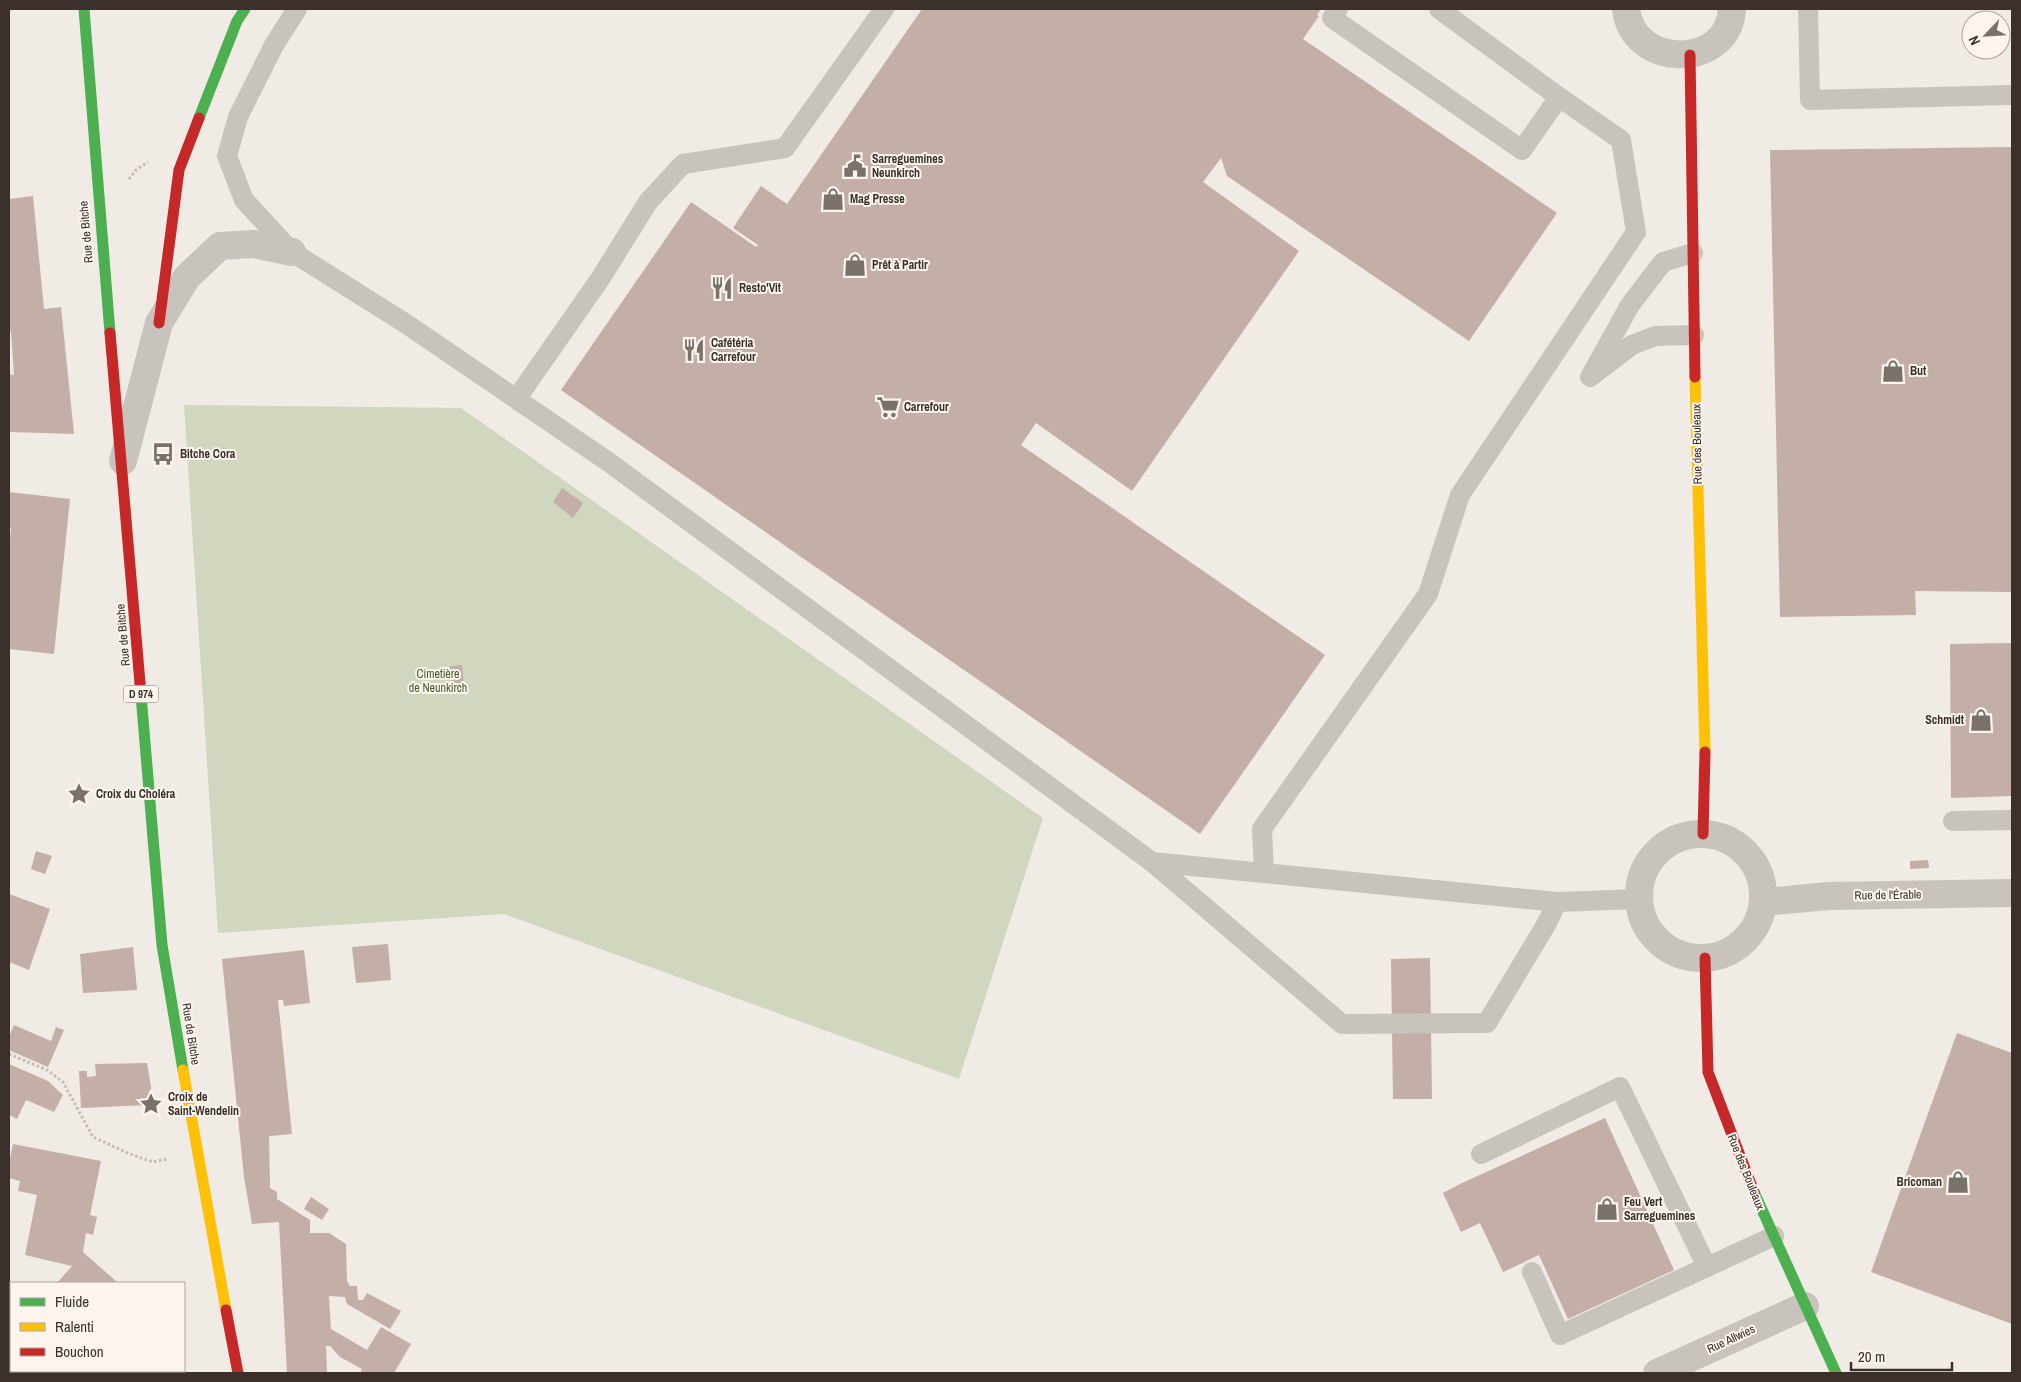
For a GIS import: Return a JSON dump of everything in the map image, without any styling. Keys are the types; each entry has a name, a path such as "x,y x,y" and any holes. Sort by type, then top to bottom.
{"street":[{"name":"Rue de Bitche","path":"84,9 99,219 122,463 162,945 197,1154 238,1373"},
{"path":"122,463 159,323 178,170 237,21 245,9"},
{"path":"1626,9 1634,31 1645,43 1658,52 1674,55 1690,54 1704,49 1717,40 1726,28 1732,9"},
{"name":"Rue des Bouleaux","path":"1690,54 1692,253 1705,767 1703,834"},
{"path":"159,323 188,277 220,246 253,244 292,252"},
{"path":"1703,834 1719,836 1738,846 1753,861 1762,881 1764,902 1759,921 1749,937 1726,954 1706,958 1678,955 1662,946 1649,932 1641,915 1639,899 1641,878 1649,861 1663,846 1679,837 1703,834"},
{"name":"Rue de l'Érable","path":"1764,902 1829,896 2012,893"},
{"name":"Rue des Bouleaux","path":"1706,958 1708,1072 1743,1167 1836,1373"},
{"name":"Rue Allwies","path":"1657,1373 1805,1306"}],"lane":[{"path":"297,9 274,45 238,118 227,156 244,200 292,252 405,323 610,463 1152,862 1342,1024 1487,1022 1547,923 1557,902"},
{"path":"517,398 600,279 648,202 683,164 786,148 884,9"},
{"path":"1338,9 1332,18 1522,150 1559,97"},
{"path":"1264,872 1262,829 1428,594 1460,495 1636,232 1621,140 1439,9"},
{"path":"1808,9 1810,100 2012,95"},
{"path":"1692,253 1663,262 1630,305 1590,377 1632,345 1655,336 1694,335"},
{"path":"1953,821 2012,820"},
{"path":"1152,862 1557,902 1639,899"},
{"path":"1481,1154 1620,1087 1707,1267"},
{"path":"1532,1272 1560,1335 1774,1236"}],"path":[{"path":"9,1054 47,1070 63,1082 93,1137 153,1162 197,1154"}],"green space":[{"name":"Cimetière de Neunkirch","path":"184,405 461,408 1043,818 959,1079 504,914 218,933"}],"building":[{"name":"Carrefour","path":"922,9 1321,9 1317,15 1319,16 1303,39 1557,213 1469,341 1227,176 1221,158 1203,182 1299,251 1132,491 1036,423 1021,445 1325,655 1200,834 561,390 691,202 756,247 758,245 733,228 761,186 787,204"},
{"name":"But","path":"2012,147 2012,592 1915,591 1916,615 1780,617 1770,150"},
{"path":"33,196 44,309 61,307 74,434 9,432 9,374 14,375 11,331 9,331 9,199"},
{"path":"562,488 583,503 573,518 553,502"},
{"path":"9,492 70,499 54,654 9,649 9,550 11,528 9,528"},
{"name":"Schmidt","path":"2012,643 2012,796 1951,798 1950,644"},
{"path":"462,665 464,688 452,690 450,666"},
{"path":"36,851 52,856 45,874 31,869"},
{"path":"1928,860 1929,868 1910,869 1910,861"},
{"path":"9,894 50,909 29,970 9,962"},
{"path":"388,944 391,980 356,983 352,947"},
{"path":"133,947 137,990 83,993 80,954"},
{"path":"304,950 310,1003 284,1006 283,1000 278,1000 292,1134 269,1136 270,1188 277,1192 277,1199 310,1220 310,1233 329,1233 346,1244 347,1281 350,1286 357,1286 358,1300 363,1300 367,1293 401,1311 390,1329 347,1304 345,1297 329,1296 331,1329 367,1350 381,1327 411,1344 394,1373 360,1373 362,1369 340,1357 330,1346 326,1346 327,1373 287,1373 279,1222 252,1224 244,1177 222,959"},
{"path":"1430,958 1432,1099 1393,1099 1391,959"},
{"path":"14,1025 51,1041 56,1027 64,1030 48,1067 9,1050 9,1037"},
{"name":"Bricoman","path":"1957,1033 2012,1053 2012,1324 1871,1272"},
{"path":"147,1063 153,1098 147,1105 81,1108 79,1071 87,1071 87,1077 96,1076 95,1064"},
{"path":"9,1064 48,1081 63,1095 54,1112 26,1100 17,1119 9,1115"},
{"path":"1605,1118 1674,1270 1568,1319 1539,1255 1503,1272 1480,1223 1461,1232 1443,1193"},
{"path":"13,1144 101,1161 90,1215 97,1217 93,1235 86,1233 83,1252 117,1282 58,1282 72,1266 25,1255 37,1195 18,1191 20,1181 9,1178 9,1163"},
{"path":"311,1197 329,1209 322,1220 304,1209"},
{"path":"57,1372 103,1372 102,1373"},
{"path":"126,1372 179,1373 126,1373"}],"traffic: fast":[{"path":"84,9 110,333"},
{"path":"199,118 237,21 245,9"},
{"path":"140,683 162,945 183,1070"},
{"path":"1754,1192 1836,1373"}],"traffic: slow":[{"path":"1695,377 1705,752"},
{"path":"183,1070 226,1310"}],"traffic: jam":[{"path":"1690,55 1695,377"},
{"path":"159,323 179,170 199,118"},
{"path":"110,333 140,683"},
{"path":"1703,834 1705,752"},
{"path":"1705,958 1708,1072 1754,1192"},
{"path":"226,1310 238,1373"}],"place":[{"name":"Sarreguemines Neunkirch","path":"855,166"},
{"name":"Mag Presse","path":"833,199"},
{"name":"Prêt à Partir","path":"855,265"},
{"name":"Resto'Vit","path":"722,288"},
{"name":"Cafétéria Carrefour","path":"694,350"},
{"name":"But","path":"1893,371"},
{"name":"Carrefour","path":"888,407"},
{"name":"Bitche Cora","path":"163,454"},
{"name":"Schmidt","path":"1981,720"},
{"name":"Croix du Choléra","path":"79,794"},
{"name":"Croix de Saint-Wendelin","path":"151,1104"},
{"name":"Bricoman","path":"1958,1182"},
{"name":"Feu Vert Sarreguemines","path":"1607,1209"}]}
